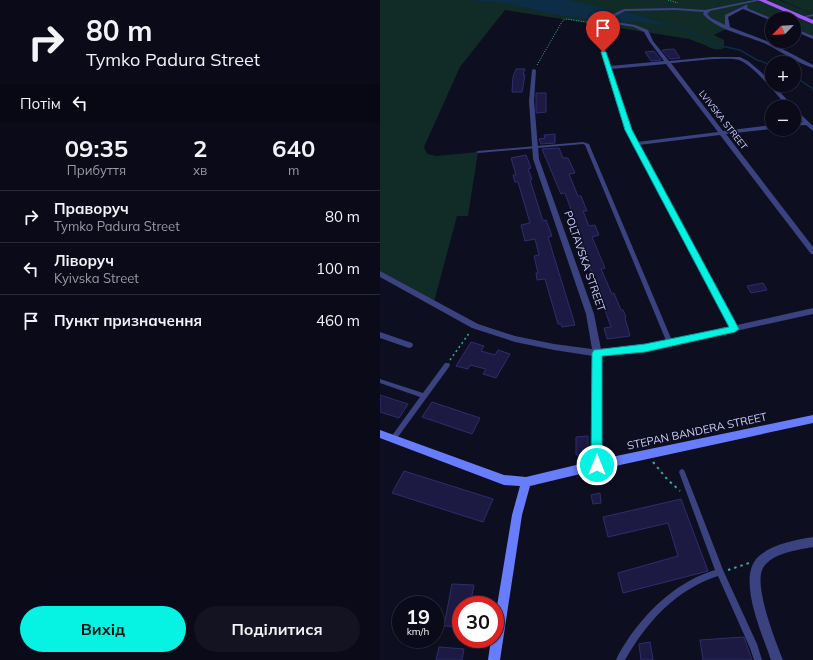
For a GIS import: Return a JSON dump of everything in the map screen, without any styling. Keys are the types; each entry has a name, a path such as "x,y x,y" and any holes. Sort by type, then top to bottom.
{"main road":[{"path":"760,0 813,22"}],"street":[{"path":"735,329 628,130 601,43 606,24 614,14 628,9 710,10 760,0"},
{"path":"728,28 726,16 744,8 750,3"},
{"path":"744,8 765,17"},
{"path":"710,10 705,14 707,17 728,28 767,43 813,67"},
{"name":"LVIVSKA STREET","path":"606,24 635,26 646,31 651,41 813,252"},
{"path":"801,32 813,38"},
{"path":"609,68 718,57 738,58 746,62 759,73 785,100"},
{"name":"POLTAVSKA STREET","path":"534,70 531,83 534,147 536,159 590,314 597,353 597,465"},
{"path":"801,117 813,129"},
{"path":"801,123 806,122"},
{"path":"635,144 765,128"},
{"path":"380,274 475,326 516,339 554,347 597,353 632,350 670,343 813,311"},
{"path":"380,335 409,345"},
{"name":"STEPAN BANDERA STREET","path":"380,434 504,480 526,482 650,453 813,419"},
{"path":"494,660 517,515 526,482"},
{"path":"777,660 755,588 754,576 758,566 764,559 779,551 813,542"}],"lane":[{"path":"802,17 813,15"},
{"path":"478,152 583,143 588,145 670,343"},
{"path":"393,439 447,365"},
{"path":"380,381 424,396"},
{"path":"682,472 720,572 754,647 758,660"},
{"path":"620,660 636,632 658,608 693,581 707,575 720,572"}],"path":[{"path":"534,70 563,20 567,19 606,24"},
{"path":"447,365 475,326"},
{"path":"650,453 654,465 667,479 683,492 691,496"},
{"path":"720,572 764,559"}],"green space":[{"path":"380,0 779,0 813,14 813,38 801,32 801,12 765,12 765,16 744,8 726,16 728,28 714,35 724,40 724,48 713,49 689,39 505,10 460,67 424,147 427,154 437,156 478,152 468,216 457,216 434,302 380,274"},
{"path":"781,0 813,0 813,14"}],"water":[{"path":"466,0 569,0 604,8 610,12 602,19 592,20 552,14 508,3"},
{"path":"624,12 674,27 613,20 616,15"}],"building":[{"path":"674,49 680,58 670,59 662,50"},
{"path":"654,51 661,60 651,61 645,52"},
{"path":"516,69 525,69 523,75 525,75 522,92 512,92 513,77"},
{"path":"536,93 546,93 546,112 536,113"},
{"path":"555,134 555,143 541,144 539,139 545,138 544,135"},
{"path":"559,148 563,158 568,158 575,173 569,174 578,196 581,196 587,211 583,211 589,226 595,225 599,235 592,237 605,268 601,269 612,294 614,293 621,310 623,310 630,336 607,339 604,328 611,327 571,215 573,215 565,193 561,194 542,149"},
{"path":"526,155 531,168 528,169 532,179 530,180 543,221 546,220 552,236 548,237 575,325 562,327 561,324 558,324 545,279 537,280 536,273 538,273 534,256 539,255 535,239 525,241 521,225 530,223 518,182 515,182 513,175 516,175 511,158"},
{"path":"763,283 767,290 751,293 747,286"},
{"path":"471,342 484,346 481,351 495,355 498,350 510,354 496,378 483,374 486,369 470,365 468,369 456,366"},
{"path":"380,395 408,404 399,418 380,412"},
{"path":"432,402 480,418 472,434 422,417"},
{"path":"588,436 588,455 576,455 576,437"},
{"path":"404,471 493,499 483,522 392,493"},
{"path":"600,493 601,503 593,504 591,495"},
{"path":"681,499 708,571 623,593 618,573 678,556 668,523 608,537 603,517"},
{"path":"452,584 474,585 472,596 452,596 452,626 444,626"},
{"path":"744,637 752,660 703,660 700,640"},
{"path":"650,642 653,660 641,660 639,644"},
{"path":"439,648 464,649 462,660 436,660"}],"waterway":[{"path":"671,26 686,29 712,44 740,50 757,60 765,63"},
{"path":"801,81 813,89"}],"route":[{"path":"597,465 597,353 620,352 645,348 735,329 628,130 603,52"}]}
